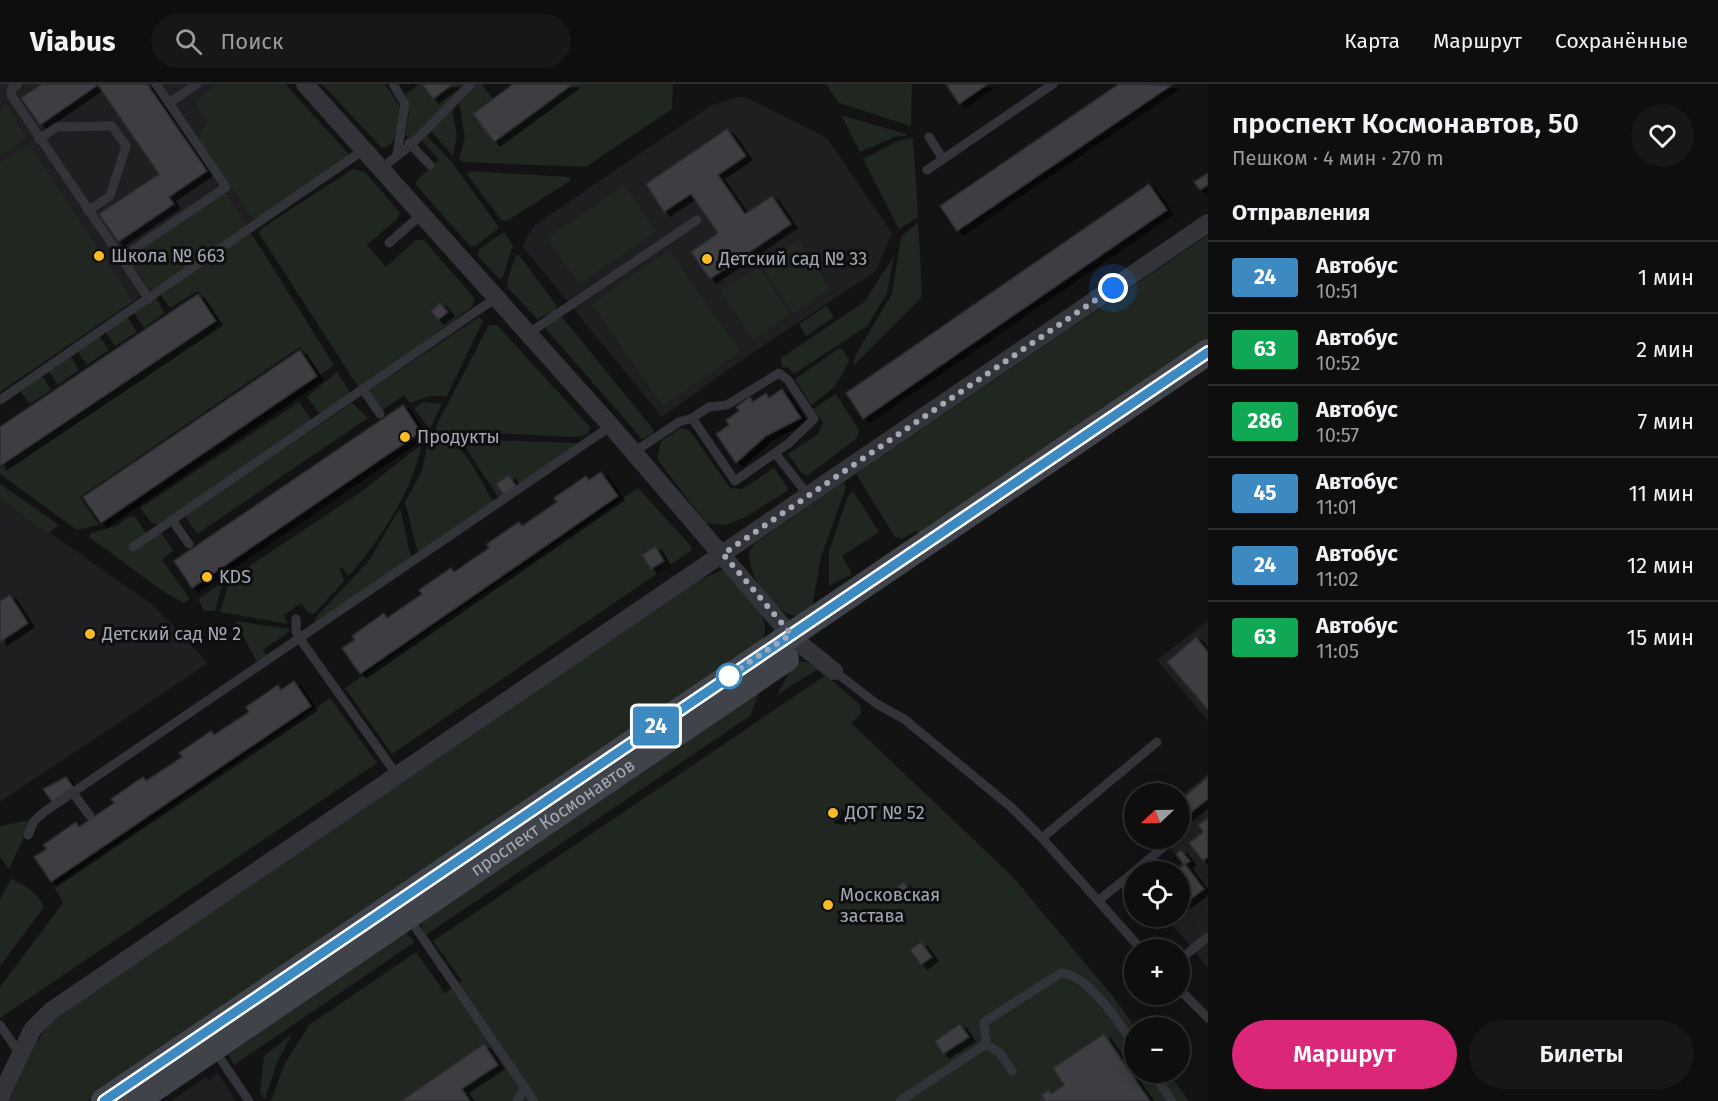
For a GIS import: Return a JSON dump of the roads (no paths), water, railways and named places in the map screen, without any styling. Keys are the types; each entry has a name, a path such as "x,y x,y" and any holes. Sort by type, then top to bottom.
{"street":[{"path":"305,84 529,333 797,641 834,671"},
{"path":"0,1098 32,1030 51,1011 1208,223"},
{"name":"проспект Космонавтов","path":"104,1101 403,909 797,641 1208,352"},
{"name":"проспект Космонавтов","path":"797,641 1208,372"},
{"name":"проспект Космонавтов","path":"136,1101 213,1049 403,909"}],"lane":[{"path":"18,84 12,88 10,95 149,299"},
{"path":"121,258 226,187 156,84"},
{"path":"169,103 197,84"},
{"path":"393,84 405,104 397,155"},
{"path":"382,168 412,144 471,84"},
{"path":"927,170 1053,84"},
{"path":"39,139 57,127 112,126 126,146 110,196 88,211"},
{"path":"929,137 943,159"},
{"path":"400,140 412,144 430,165"},
{"path":"0,400 365,149"},
{"path":"389,243 422,214"},
{"path":"529,333 697,220"},
{"path":"134,547 364,391 497,297"},
{"path":"634,452 680,422 692,418 708,407 727,405 779,373 788,380 814,419 775,453 735,481 692,418"},
{"path":"364,391 380,414"},
{"path":"28,835 38,817 611,426"},
{"path":"775,453 808,495"},
{"path":"172,520 189,544"},
{"path":"296,619 296,631 300,639 397,775"},
{"path":"834,671 877,704 904,719 1011,807 1042,838 1133,939"},
{"path":"1042,838 1157,742"},
{"path":"73,793 90,816"},
{"path":"1147,861 1161,849"},
{"path":"1099,900 1124,880"},
{"path":"403,909 534,1101"},
{"path":"1190,951 1208,937"},
{"path":"986,1044 984,1022 1061,973 1069,973 1079,979 1124,1032"},
{"path":"1190,1000 1208,1018"},
{"path":"0,1025 20,1054"},
{"path":"986,1044 1001,1054 1012,1071"},
{"path":"900,1101 986,1044"},
{"path":"213,1049 249,1101"},
{"path":"1160,1083 1172,1101"},
{"path":"517,1101 525,1088"}],"place":[{"name":"Школа № 663","path":"99,256"},
{"name":"Детский сад № 33","path":"707,259"},
{"name":"Продукты","path":"405,437"},
{"name":"KDS","path":"207,577"},
{"name":"Детский сад № 2","path":"90,634"},
{"name":"ДОТ № 52","path":"833,813"},
{"name":"Московская застава","path":"828,905"}]}
